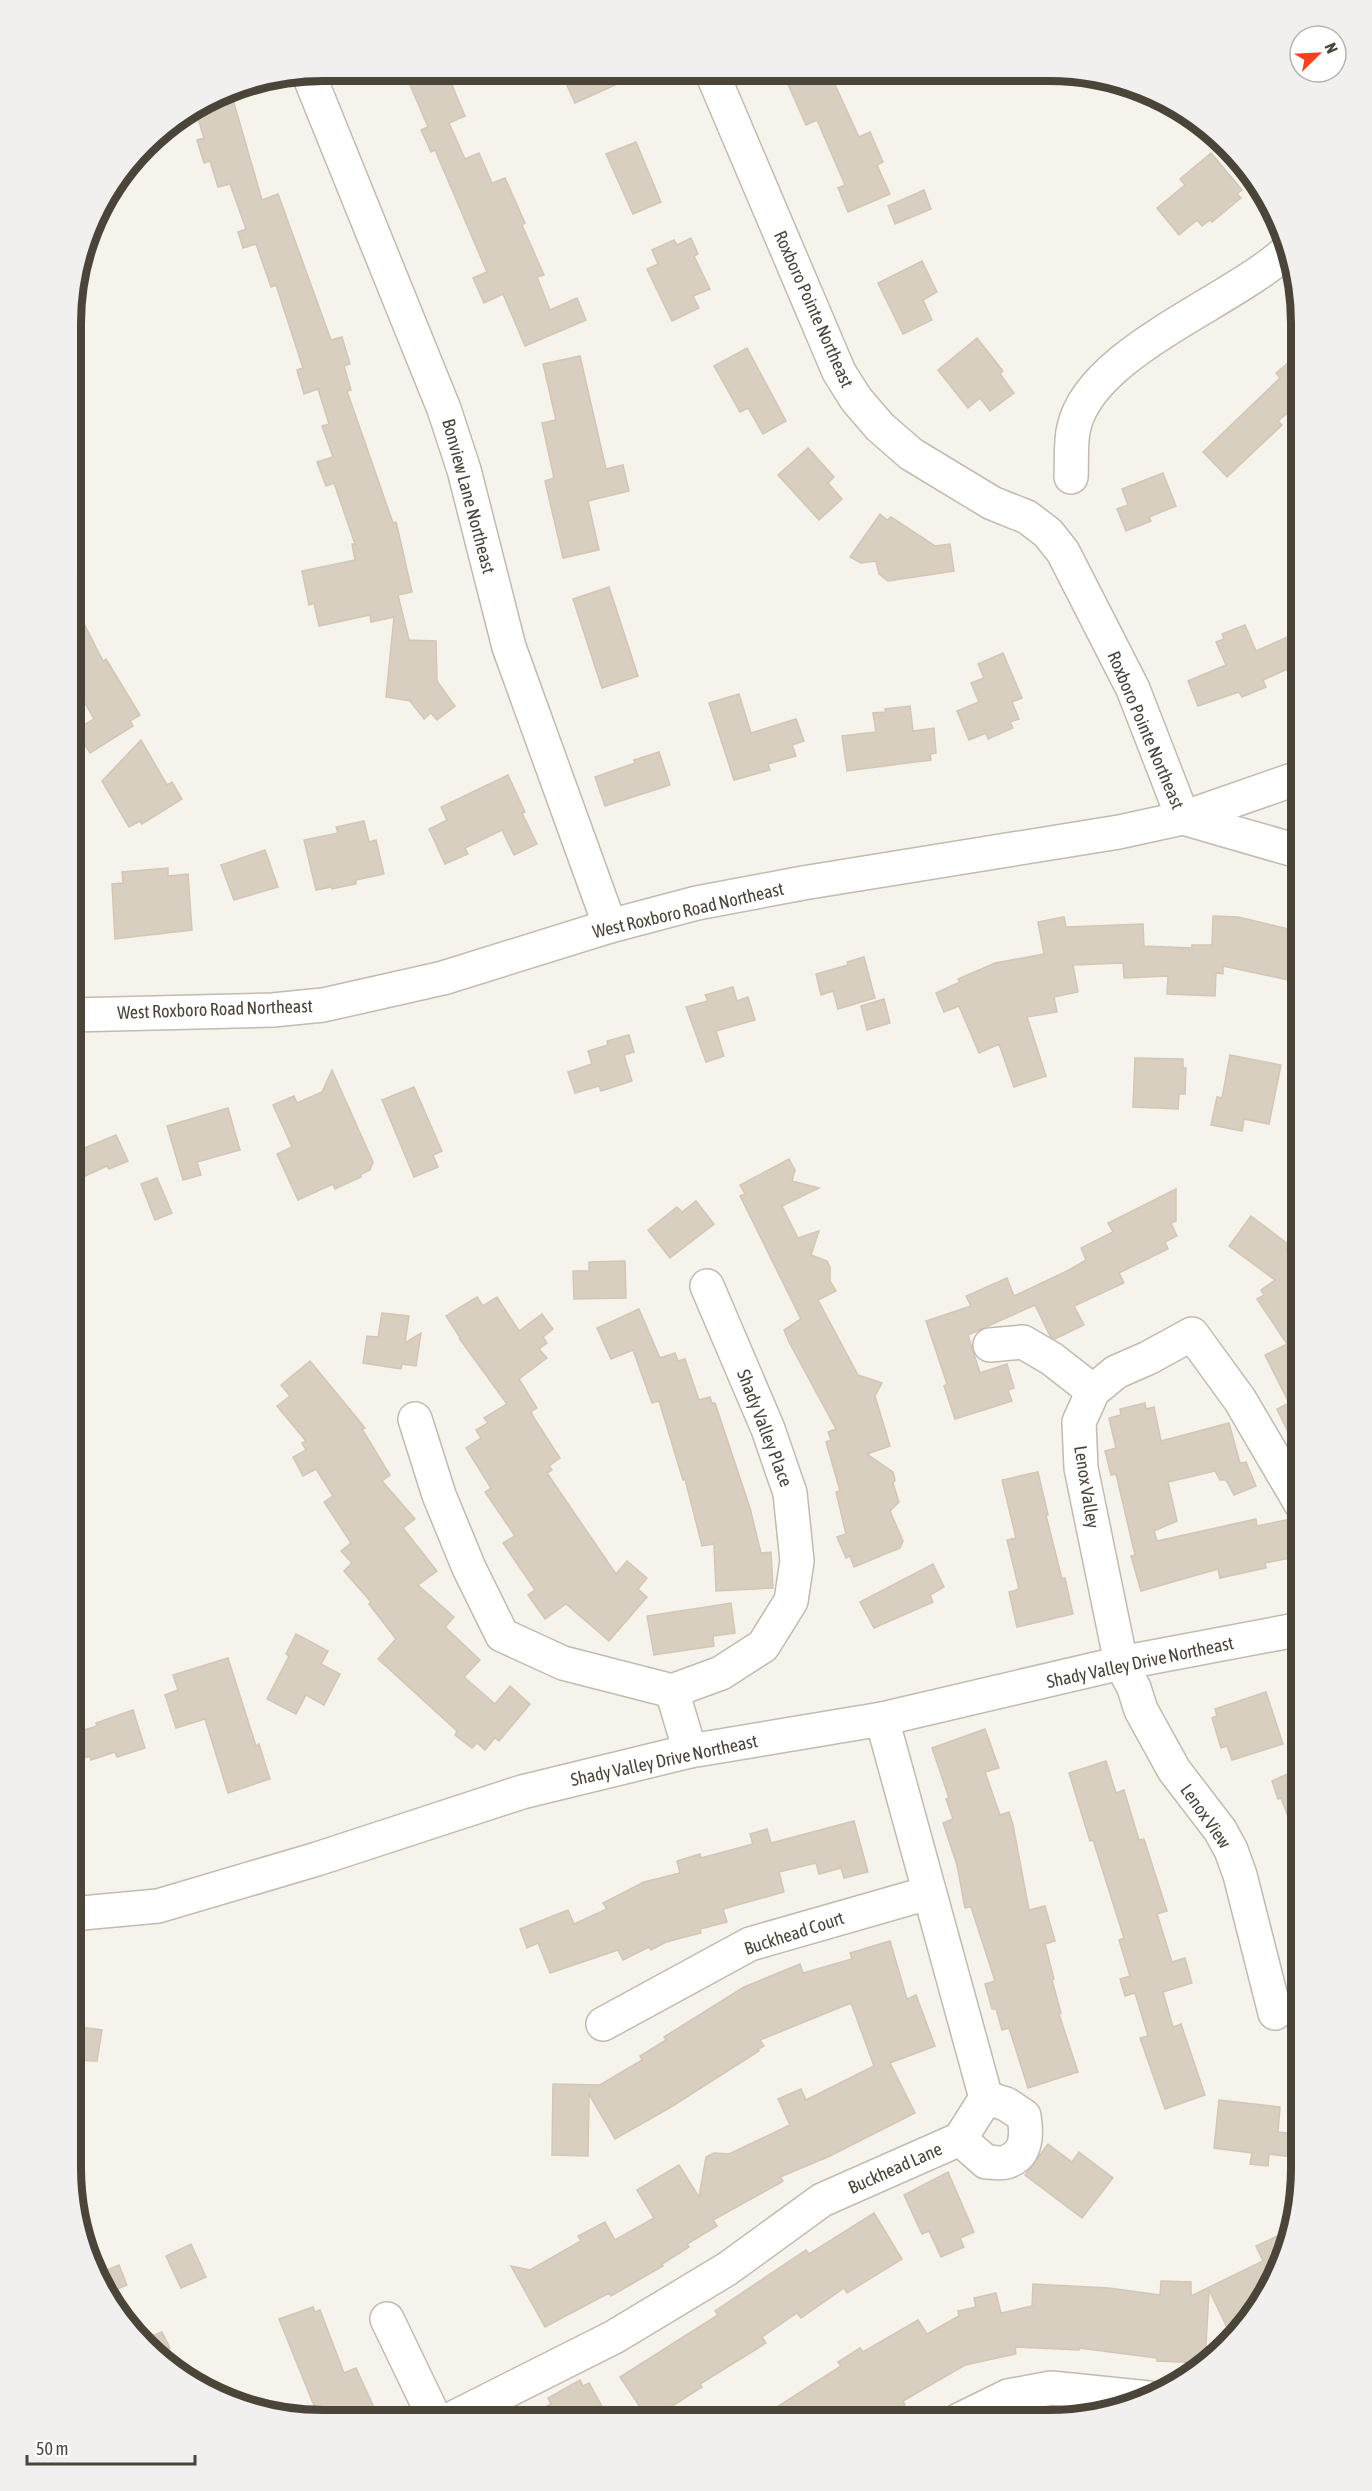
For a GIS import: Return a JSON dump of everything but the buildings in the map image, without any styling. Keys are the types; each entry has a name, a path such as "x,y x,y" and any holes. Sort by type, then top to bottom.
{"street":[{"name":"Roxboro Pointe Northeast","path":"715,81 839,372 856,399 880,427 911,454 992,503 1027,517 1053,539 1063,552 1132,688 1183,818"},
{"name":"Bonview Lane Northeast","path":"312,82 444,409 464,470 509,647 610,926"},
{"path":"1071,477 1074,427 1084,401 1103,376 1161,333 1255,277 1281,255"},
{"name":"West Roxboro Road Northeast","path":"81,1015 146,1011 273,1010 323,1005 443,978 610,926 698,903 803,883 1119,832 1183,818 1291,780"},
{"path":"1183,818 1291,849"},
{"name":"Shady Valley Place","path":"672,1691 721,1673 763,1646 791,1600 797,1562 790,1493 768,1429 707,1286"},
{"name":"Lenox Valley","path":"1121,1664 1081,1468 1079,1422 1094,1391 1116,1372 1192,1334 1240,1400 1291,1487"},
{"path":"990,1344 1023,1342 1052,1359 1094,1391"},
{"path":"415,1419 439,1495 469,1568 502,1635 563,1663 672,1691 690,1751"},
{"name":"Shady Valley Drive Northeast","path":"81,1913 158,1906 317,1859 522,1792 690,1751 882,1719 1121,1664 1291,1631"},
{"name":"Lenox View","path":"1121,1664 1134,1688 1141,1710 1174,1770 1220,1830 1231,1850 1240,1875 1275,2013"},
{"path":"882,1719 986,2098 1006,2104 1024,2116 1027,2138 1020,2153 1006,2162 986,2162 960,2139"},
{"name":"Buckhead Court","path":"603,2024 750,1944 928,1893"},
{"name":"Buckhead Lane","path":"469,2410 614,2337 727,2269 822,2200 960,2139 986,2098"},
{"path":"387,2319 431,2410"},
{"path":"979,2410 1008,2396 1051,2388 1130,2396"}]}
